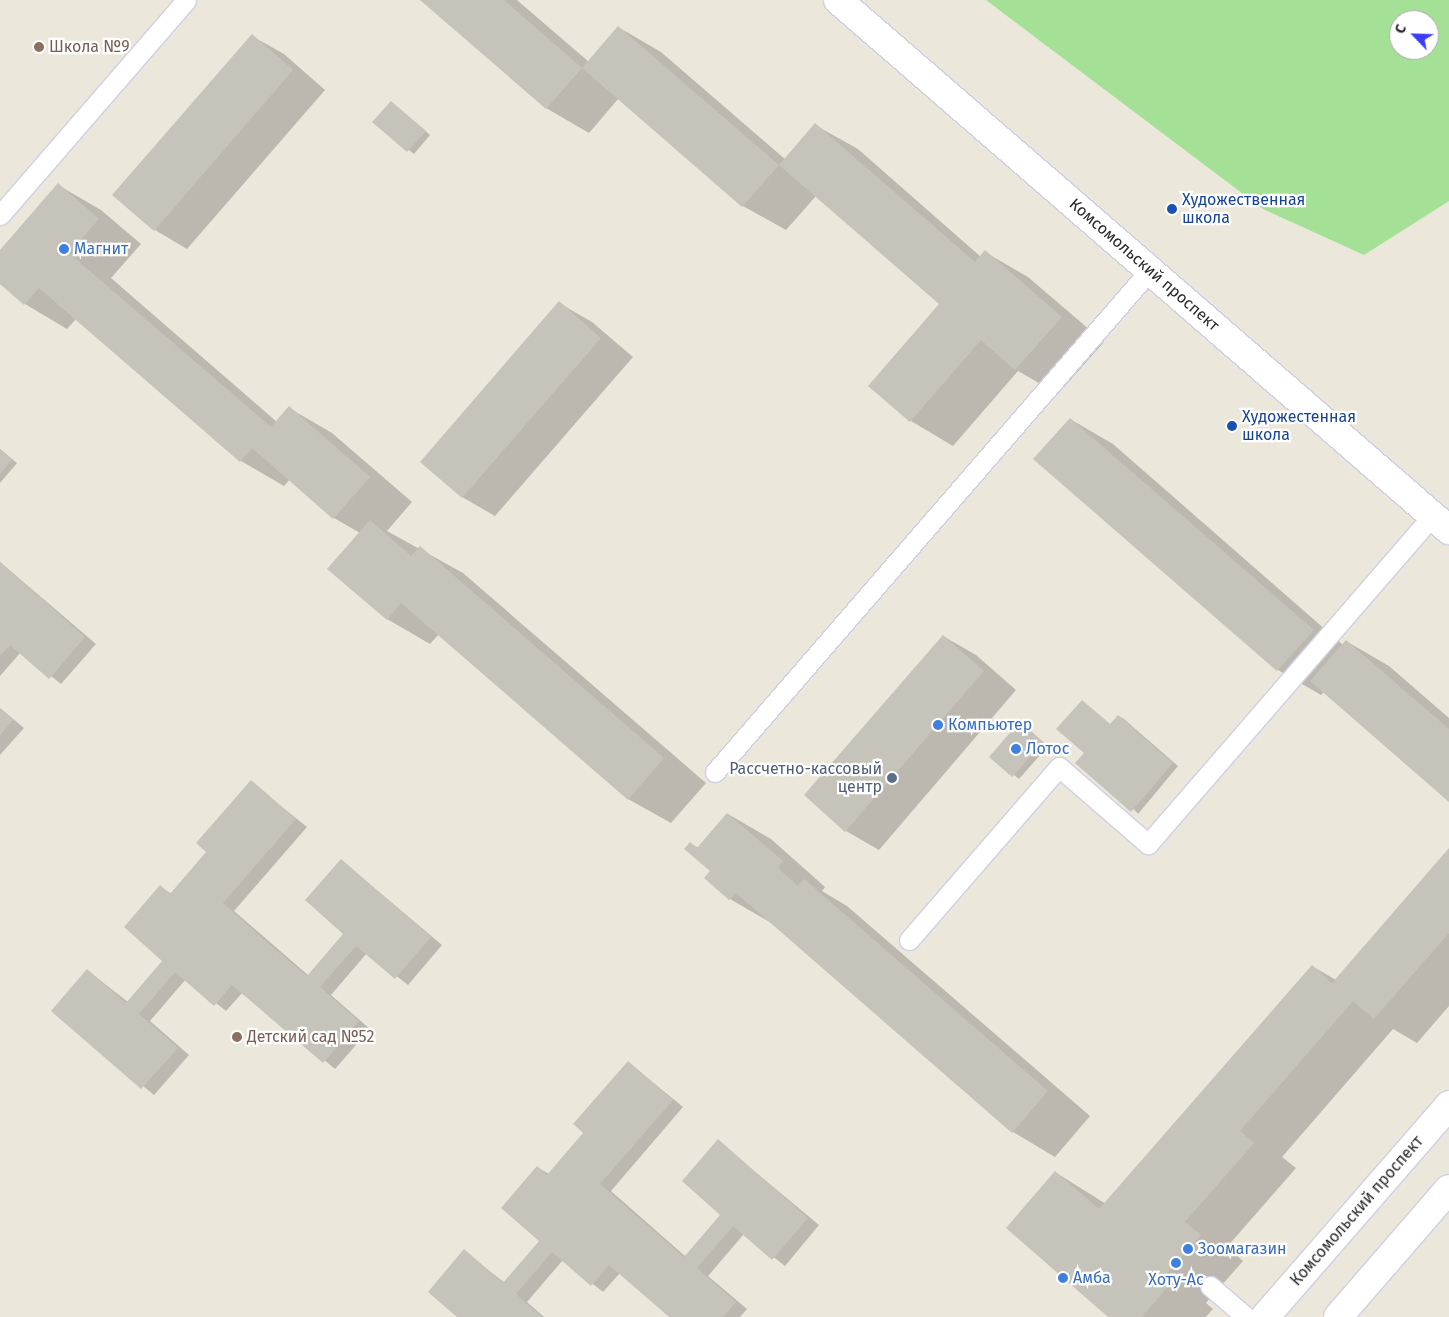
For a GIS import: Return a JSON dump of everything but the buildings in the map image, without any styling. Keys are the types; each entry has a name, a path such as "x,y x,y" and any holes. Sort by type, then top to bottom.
{"street":[{"name":"Комсомольский проспект","path":"838,0 1441,523"},
{"name":"Комсомольский проспект","path":"1265,1317 1449,1105"},
{"path":"1338,1317 1449,1189"}],"lane":[{"path":"0,215 186,0"},
{"path":"715,772 1150,270"},
{"path":"910,940 1060,767 1148,844 1441,523"},
{"path":"1210,1286 1246,1317"}],"green space":[{"path":"986,0 1449,0 1449,201 1364,255 1263,209"}],"place":[{"name":"Школа №9","path":"39,47"},
{"name":"Художественная школа","path":"1172,209"},
{"name":"Магнит","path":"64,249"},
{"name":"Художестенная школа","path":"1232,426"},
{"name":"Компьютер","path":"938,725"},
{"name":"Лотос","path":"1016,749"},
{"name":"Рассчетно-кассовый центр","path":"892,778"},
{"name":"Детский сад №52","path":"237,1037"},
{"name":"Зоомагазин","path":"1188,1249"},
{"name":"Хоту-Ас","path":"1176,1263"},
{"name":"Амба","path":"1063,1278"}]}
